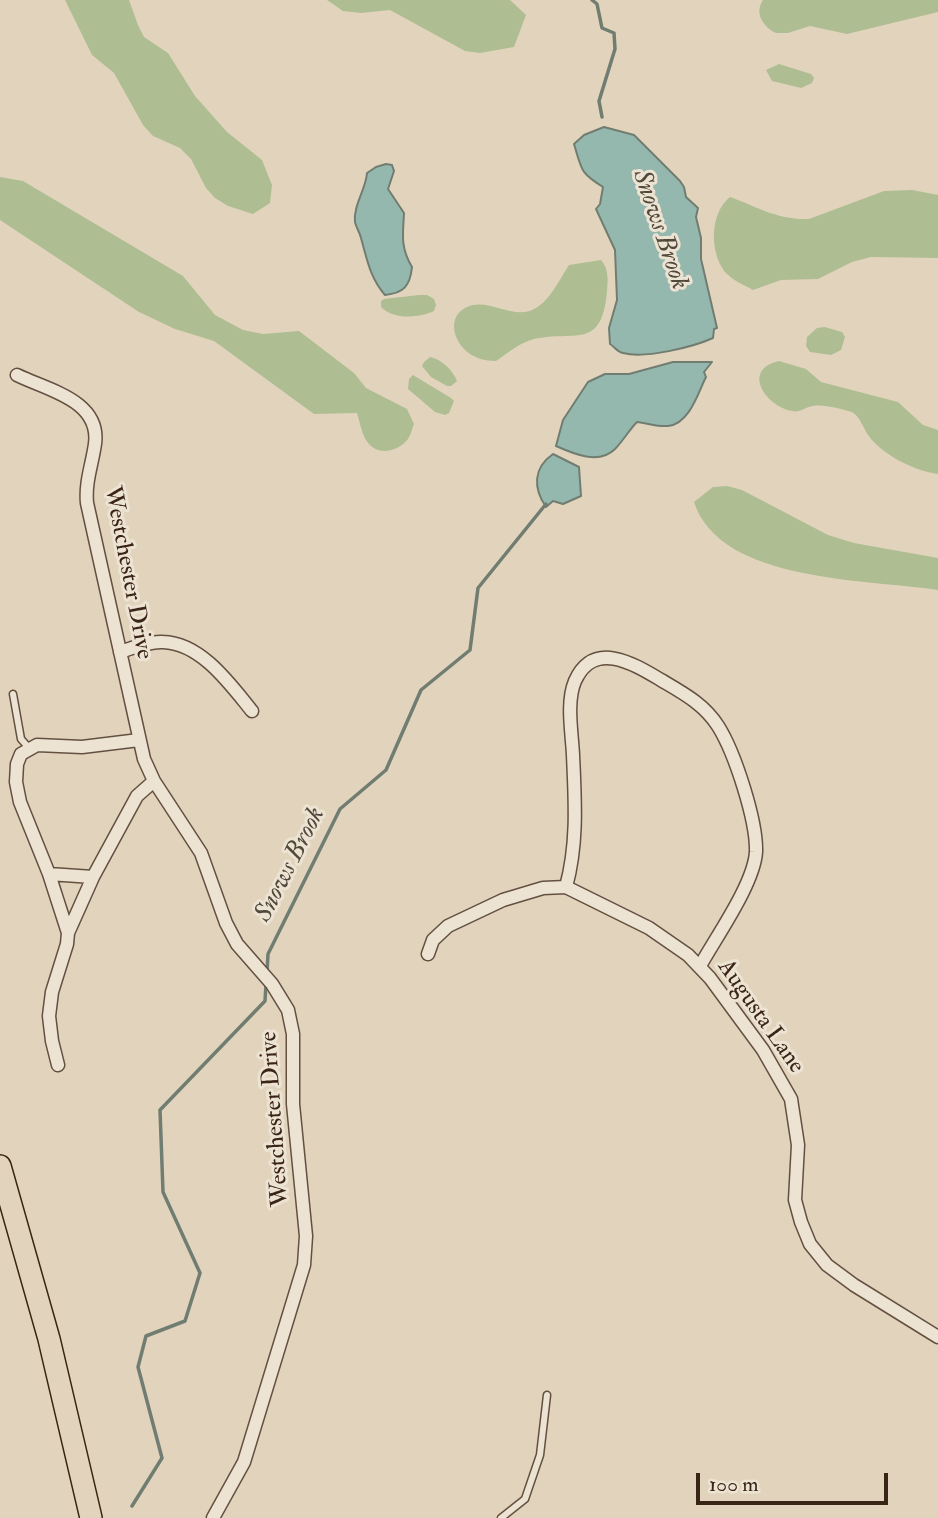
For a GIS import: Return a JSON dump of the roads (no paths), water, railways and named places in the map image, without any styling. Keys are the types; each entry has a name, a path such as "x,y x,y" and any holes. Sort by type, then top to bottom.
{"highway":[{"path":"0,1166 49,1339 91,1518"}],"street":[{"name":"Westchester Drive","path":"17,375 71,398 88,413 94,426 95,441 88,477 87,503 139,740 154,781 201,853 226,923 237,944 272,984 285,1002 292,1020 292,1090 306,1236 304,1265 247,1454 213,1518"},
{"path":"120,652 162,642 185,647 229,682 252,711"},
{"path":"428,954 433,940 448,926 503,900 543,888 566,887 575,847 571,712 574,684 590,663 609,657 623,659 690,697 708,713 731,753 748,806 755,837 753,868 700,966"},
{"path":"68,933 49,874 20,802 16,782 17,764 21,754 37,745 82,747 139,740"},
{"path":"58,1065 49,1016 52,992 68,933 93,877 137,796 154,781"},
{"path":"49,874 93,877"},
{"name":"Augusta Lane","path":"566,887 649,928 700,966 763,1050 791,1099 798,1145 795,1200 810,1244 827,1265 854,1285 938,1337"}],"lane":[{"path":"13,694 21,739 29,748"},
{"path":"501,1518 525,1499 540,1455 547,1395"}],"water":[{"path":"604,127 634,135 680,181 686,197 698,208 696,217 701,238 701,259 717,328 714,329 713,338 682,348 644,354 621,352 610,344 609,328 617,300 615,250 596,209 600,204 603,187 583,170 574,144 584,135"},
{"path":"386,164 392,165 394,171 388,189 404,213 404,247 412,267 405,287 385,295 370,268 355,216 367,173"},
{"path":"673,362 712,362 704,372 706,377 693,406 676,424 668,426 637,422 615,449 602,456 586,456 556,446 563,420 588,382 605,374 629,374"},
{"path":"553,454 579,467 581,496 563,504 553,501 546,507 539,493 537,479 542,466"}],"waterway":[{"name":"Snows Brook","path":"592,0 597,4 602,28 614,33 615,49 599,101 602,117"},
{"name":"Snows Brook","path":"267,972 268,954 340,809 386,770 421,690 470,650 478,588 546,504"},
{"name":"Snows Brook","path":"132,1506 162,1458 138,1367 146,1336 185,1321 200,1273 163,1192 160,1110 265,1001 266,984"}]}
